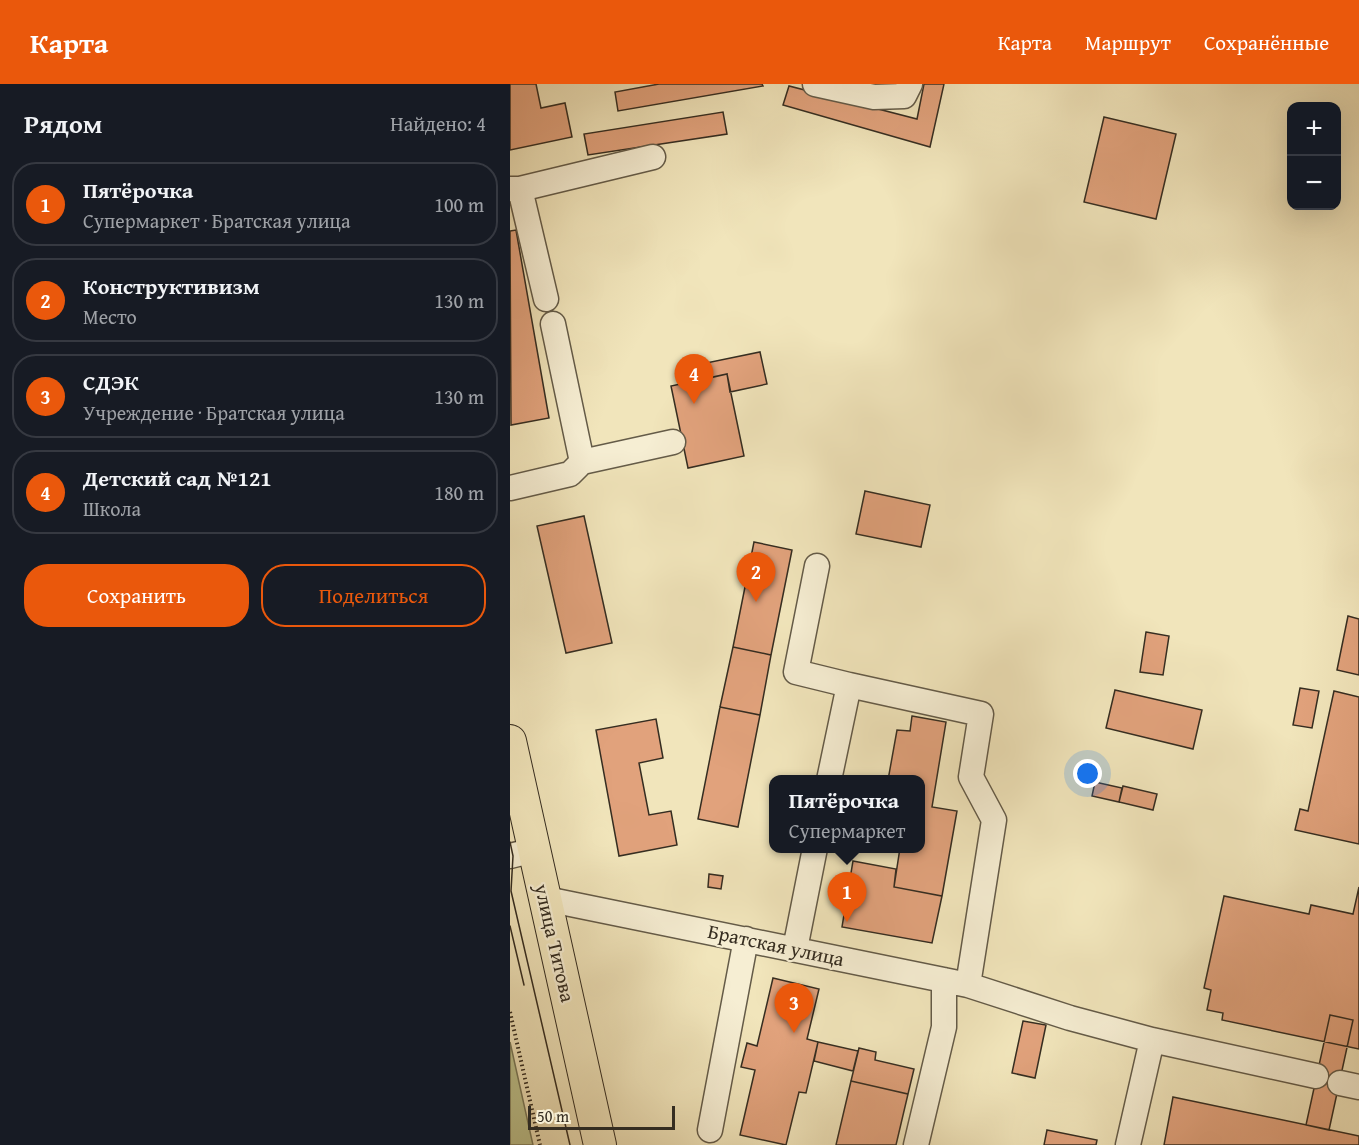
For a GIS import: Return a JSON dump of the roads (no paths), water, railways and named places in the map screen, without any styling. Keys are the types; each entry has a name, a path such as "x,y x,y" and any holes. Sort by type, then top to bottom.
{"main road":[{"name":"улица Титова","path":"510,741 522,853 546,899 600,1145"}],"street":[{"path":"815,84 874,97 904,96 910,84"},
{"path":"546,299 515,189 653,157"},
{"path":"553,324 582,462"},
{"path":"510,488 570,474 582,462 673,442"},
{"path":"817,566 796,672 981,714 971,777 994,820 968,985"},
{"path":"831,775 849,685"},
{"path":"795,949 814,853"},
{"name":"Братская улица","path":"546,899 968,985 1070,1018 1152,1040 1316,1076"},
{"path":"710,1130 746,939"},
{"path":"916,1145 944,1027 944,980"},
{"path":"1128,1145 1152,1040"}],"tram line":[{"path":"510,842 513,856 511,891 570,1145"},
{"path":"510,926 524,985"}],"place":[{"name":"Детский сад №121","path":"694,404"},
{"name":"Конструктивизм","path":"756,602"},
{"name":"Пятёрочка","path":"847,922"},
{"name":"СДЭК","path":"794,1033"}]}
